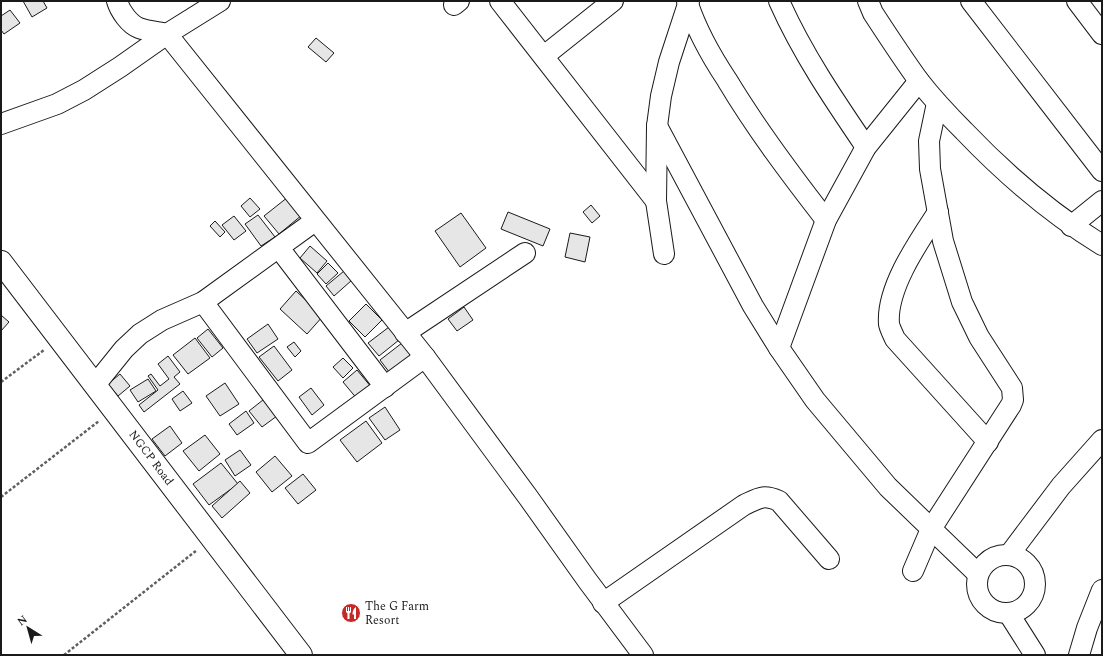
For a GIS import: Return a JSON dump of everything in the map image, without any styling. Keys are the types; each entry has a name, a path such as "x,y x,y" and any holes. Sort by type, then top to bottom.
{"main road":[{"name":"NGCP Road","path":"2,265 301,655"}],"street":[{"path":"117,1 124,14 131,23 138,28 167,34 425,357 603,603 643,655"},
{"path":"1,124 57,104 84,90 167,34 220,1"},
{"path":"500,1 656,201"},
{"path":"544,56 613,1"},
{"path":"779,1 788,23 825,88 866,147"},
{"path":"868,1 873,13 919,81 937,103 986,154 1025,190 1071,226 1102,245"},
{"path":"971,1 1102,171"},
{"path":"1077,1 1102,34"},
{"path":"688,2 708,50 743,108 775,154 826,220"},
{"path":"664,254 656,201 657,126 661,96 669,62 688,2"},
{"path":"133,58 138,28"},
{"path":"779,348 826,220 866,147 919,81"},
{"path":"913,571 931,529 1011,406 1014,394 1009,381 979,337 962,302 944,241 930,169 929,141 937,103"},
{"path":"657,126 753,306 779,348 815,400 888,487 978,574"},
{"path":"1071,226 1102,201"},
{"path":"938,212 906,262 892,300 889,315 889,326 895,339 988,442"},
{"path":"95,385 124,349 140,334 162,320 203,302 315,221"},
{"path":"279,248 385,386"},
{"path":"405,333 525,253"},
{"path":"203,302 308,443 425,357"},
{"path":"1009,555 1061,486 1102,440"},
{"path":"603,603 744,505 760,497 770,497 779,501 829,559"},
{"path":"1009,555 1018,557 1032,570 1035,579 1035,589 1029,602 1018,611 1009,614 999,613 990,609 982,602 978,594 976,584 978,574 990,559 1009,555"},
{"path":"1080,655 1087,628 1102,591"},
{"path":"1009,614 1035,655"}],"path":[{"path":"1,382 59,339"},
{"path":"1,497 114,410"},
{"path":"64,655 212,538"}],"building":[{"path":"23,1 43,1 47,8 32,17"},
{"path":"10,10 20,23 4,34 1,30 1,16"},
{"path":"316,38 334,53 326,62 308,47"},
{"path":"288,197 302,215 279,234 264,216"},
{"path":"250,198 260,209 250,217 241,206"},
{"path":"591,205 600,216 592,223 583,212"},
{"path":"508,212 550,229 543,246 501,229"},
{"path":"461,213 486,248 460,267 435,231"},
{"path":"258,215 275,237 261,246 245,224"},
{"path":"234,216 246,231 234,240 222,225"},
{"path":"215,221 225,232 220,237 210,226"},
{"path":"570,233 590,237 585,262 565,257"},
{"path":"310,246 327,261 317,273 300,258"},
{"path":"328,263 338,273 326,284 317,274"},
{"path":"344,271 352,280 334,296 326,286"},
{"path":"296,291 323,316 307,334 280,309"},
{"path":"366,304 382,320 365,337 349,321"},
{"path":"464,307 473,320 457,331 448,319"},
{"path":"1,315 9,322 1,331"},
{"path":"268,324 278,339 257,353 247,339"},
{"path":"389,327 399,340 379,356 368,343"},
{"path":"208,329 223,348 212,357 197,338"},
{"path":"195,338 210,358 188,374 173,355"},
{"path":"294,342 301,351 295,357 287,347"},
{"path":"402,343 415,361 393,377 380,360"},
{"path":"274,346 292,370 278,381 259,357"},
{"path":"168,356 180,372 174,377 180,384 144,412 139,405 158,390 148,376 151,374 160,386 169,379 158,364"},
{"path":"343,358 353,368 343,378 333,367"},
{"path":"357,370 372,388 358,400 343,382"},
{"path":"120,374 130,386 118,396 108,384"},
{"path":"148,379 156,391 138,402 130,390"},
{"path":"225,383 239,404 220,416 206,396"},
{"path":"311,388 324,405 312,415 299,397"},
{"path":"183,391 192,403 180,411 172,399"},
{"path":"268,396 281,413 262,427 249,411"},
{"path":"385,407 400,430 385,440 369,418"},
{"path":"246,411 254,423 237,435 229,424"},
{"path":"366,421 382,443 357,462 340,440"},
{"path":"170,426 182,443 165,456 152,439"},
{"path":"205,435 220,454 199,471 183,451"},
{"path":"240,450 251,465 235,476 225,460"},
{"path":"275,456 292,476 272,492 256,472"},
{"path":"221,463 238,484 209,505 193,484"},
{"path":"303,474 316,490 298,504 285,488"},
{"path":"240,481 250,493 222,518 212,506"}],"place":[{"name":"The G Farm Resort","path":"351,613"}]}
